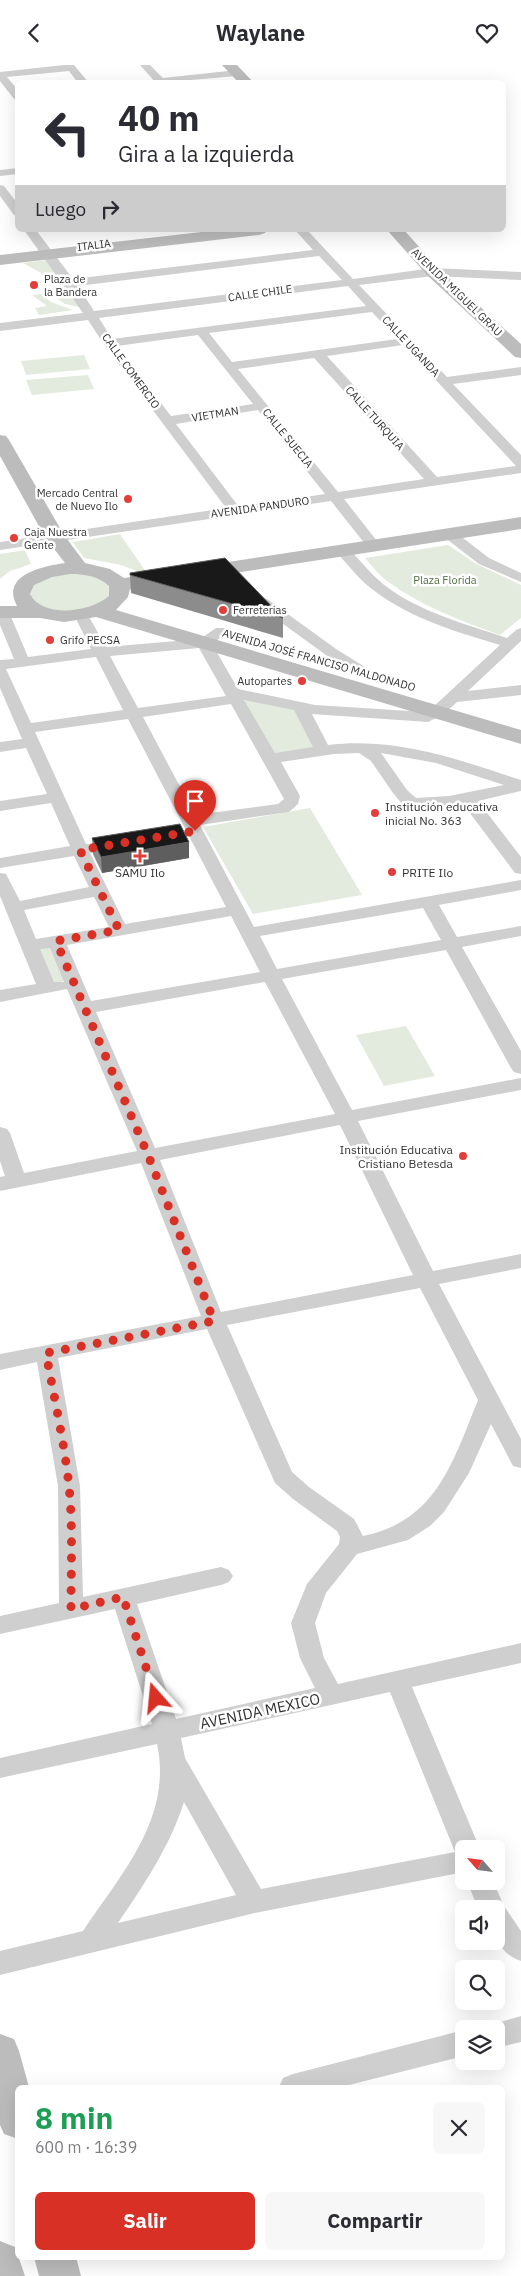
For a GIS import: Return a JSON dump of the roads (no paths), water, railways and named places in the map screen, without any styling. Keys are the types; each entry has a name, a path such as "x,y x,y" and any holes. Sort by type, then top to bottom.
{"street":[{"path":"145,65 159,80"},
{"path":"0,75 70,67 81,80"},
{"path":"180,80 237,74"},
{"path":"0,75 15,94"},
{"path":"0,97 15,96"},
{"path":"0,173 15,171"},
{"path":"0,189 13,199"},
{"name":"CALLE COMERCIO","path":"31,232 70,283 110,343 234,511"},
{"name":"ITALIA","path":"0,256 47,253 202,232"},
{"path":"0,260 47,253 241,232"},
{"name":"CALLE UGANDA","path":"303,232 521,463"},
{"name":"AVENIDA MIGUEL GRAU","path":"397,232 434,272 521,353"},
{"path":"70,283 321,252"},
{"name":"CALLE CHILE","path":"0,327 349,281 434,272 521,276"},
{"path":"110,343 375,308"},
{"name":"CALLE SUECIA","path":"200,331 374,546"},
{"path":"229,366 406,341"},
{"name":"CALLE TURQUIA","path":"317,353 434,482"},
{"path":"443,381 521,371"},
{"name":"VIETMAN","path":"168,421 262,406"},
{"path":"0,440 46,539 46,572"},
{"name":"AVENIDA PANDURO","path":"0,546 521,469"},
{"path":"0,471 46,539 79,568"},
{"path":"89,613 110,605 119,591 233,566 521,523"},
{"path":"448,534 484,561 521,578"},
{"path":"343,551 367,578 401,601 452,625 509,643"},
{"path":"233,566 257,598 331,652 370,675"},
{"path":"0,607 20,590 29,579 46,572 79,568"},
{"name":"AVENIDA JOSÉ FRANCISO MALDONADO","path":"79,568 108,575 119,591 144,608 213,637 370,675 444,705 521,719"},
{"path":"20,590 20,596 24,602 42,612"},
{"path":"0,607 54,615 89,613 213,637 386,695 444,705 521,737"},
{"path":"0,607 23,662"},
{"path":"89,613 101,653 346,1117 426,1279 521,1460"},
{"path":"0,747 29,736 233,695 301,707 428,717 444,705 521,633"},
{"path":"0,665 213,637"},
{"path":"176,834 193,826 283,808 288,804 292,796 233,695 213,637"},
{"path":"0,671 4,693 29,736 80,850 119,930"},
{"path":"444,705 521,690"},
{"path":"370,713 386,695"},
{"path":"301,707 309,726 323,750"},
{"path":"270,759 323,750 381,747 402,749 521,786"},
{"path":"360,748 370,752 377,758 406,799 411,802 428,804 467,798 521,786"},
{"path":"0,806 56,797"},
{"path":"467,798 521,869"},
{"path":"0,863 108,845"},
{"path":"0,878 14,907 46,988"},
{"path":"248,933 521,885"},
{"path":"14,907 100,890"},
{"path":"428,901 521,1068"},
{"path":"28,946 237,910"},
{"path":"85,1008 521,931"},
{"path":"56,941 148,1155 214,1321 283,1477 301,1493 346,1525 352,1537 350,1547 315,1590 303,1623 312,1658 331,1695"},
{"path":"0,996 74,983"},
{"path":"0,1133 8,1182 521,1085"},
{"path":"0,1362 521,1261"},
{"path":"46,1353 62,1437 69,1488 72,1535 71,1609"},
{"path":"350,1547 404,1533 424,1519 441,1498 468,1456 489,1400"},
{"path":"0,1625 221,1576"},
{"path":"90,1943 143,1860 166,1819 173,1787 173,1761 168,1731 123,1597"},
{"name":"AVENIDA MEXICO","path":"0,1768 521,1653"},
{"path":"397,1680 463,1840"},
{"path":"173,1761 255,1903"},
{"path":"0,1963 255,1903 455,1863"},
{"path":"505,1929 521,1949"},
{"path":"505,2033 521,2029"},
{"path":"301,2085 455,2045"},
{"path":"0,2051 15,2109"},
{"path":"56,2260 60,2276"},
{"path":"0,2261 4,2276"}],"place":[{"name":"Plaza de la Bandera","path":"34,285"},
{"name":"Mercado Central de Nuevo Ilo","path":"128,499"},
{"name":"Caja Nuestra Gente","path":"14,538"},
{"name":"Ferreterias","path":"223,610"},
{"name":"Grifo PECSA","path":"50,640"},
{"name":"Autopartes","path":"302,681"},
{"name":"Institución educativa inicial No. 363","path":"375,813"},
{"name":"SAMU Ilo","path":"140,856"},
{"name":"PRITE Ilo","path":"392,872"},
{"name":"Institución Educativa Cristiano Betesda","path":"463,1156"}],"park label":[{"name":"Plaza Florida","path":"445,580"}]}
